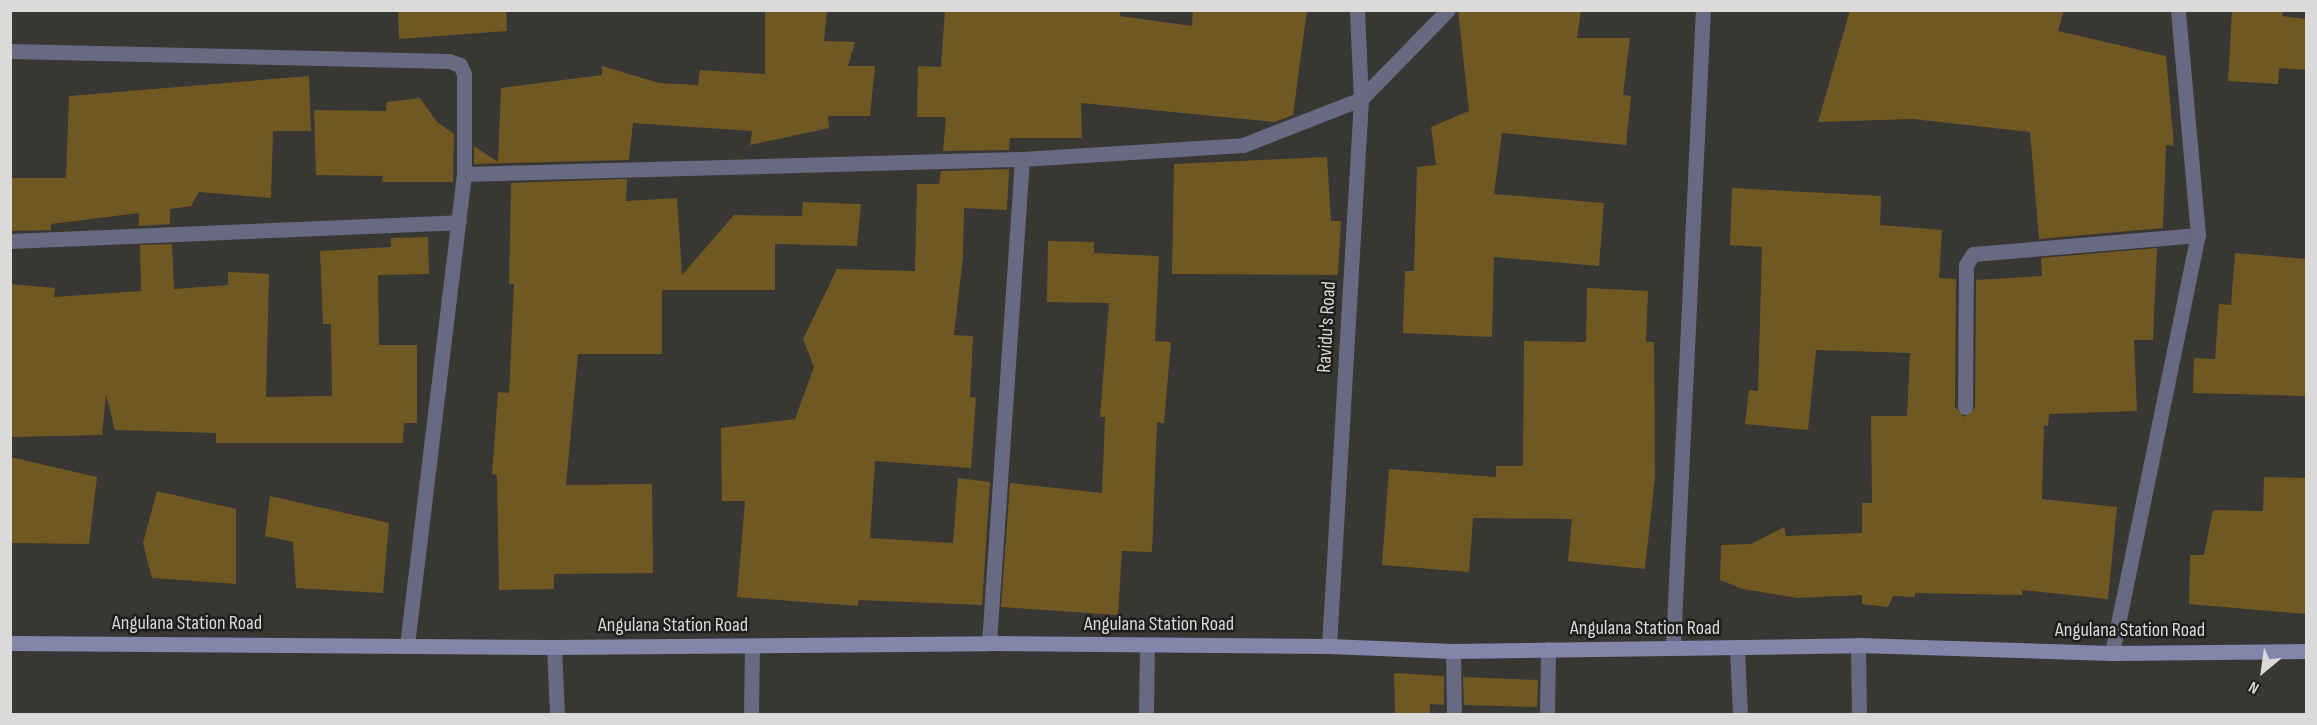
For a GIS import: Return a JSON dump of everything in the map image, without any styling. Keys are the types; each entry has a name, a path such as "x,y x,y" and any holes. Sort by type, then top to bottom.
{"street":[{"name":"Ravidu's Road","path":"1329,646 1361,99 1357,10"},
{"path":"464,174 1022,159 1243,145 1361,99 1448,10"},
{"path":"1673,645 1703,10"},
{"path":"2112,653 2198,235 2178,10"},
{"path":"10,51 450,60 460,65 464,74 464,174 407,646"},
{"path":"989,644 1022,159"},
{"path":"10,241 459,222"},
{"path":"1965,407 1966,265 1973,254 2198,235"},
{"name":"Angulana Station Road","path":"10,643 554,647 989,644 1329,646 1453,651 1673,645 1737,650 1858,645 2112,653 2307,651"},
{"path":"1858,645 1859,714"},
{"path":"751,714 752,646"},
{"path":"1146,714 1147,646"},
{"path":"554,647 557,714"},
{"path":"1547,714 1548,649"},
{"path":"1737,650 1740,714"},
{"path":"1453,651 1454,714"}],"building":[{"path":"398,10 506,10 507,31 399,39"},
{"path":"765,10 827,10 824,41 855,42 848,66 875,66 870,116 828,116 829,128 750,145 752,131 633,123 629,160 474,164 474,146 498,162 501,88 602,75 602,66 659,83 698,85 700,70 765,74"},
{"path":"945,10 1120,10 1120,16 1192,26 1193,10 1307,10 1293,115 1275,122 1081,103 1082,138 1010,138 1009,150 943,151 946,117 917,117 918,66 941,67"},
{"path":"1458,10 1581,10 1577,38 1630,38 1623,95 1631,96 1626,145 1502,133 1494,194 1604,203 1599,266 1494,257 1492,337 1403,333 1405,271 1414,271 1417,167 1436,165 1431,127 1469,111"},
{"path":"1850,10 2064,10 2058,31 2166,56 2174,146 2166,145 2163,228 2039,239 2030,132 1913,119 1818,122"},
{"path":"2232,10 2283,10 2282,16 2307,19 2307,70 2279,68 2278,84 2228,81"},
{"path":"309,76 311,131 273,131 271,198 199,192 191,206 170,209 170,224 139,226 139,213 51,224 51,230 10,231 10,178 66,178 69,96"},
{"path":"420,98 437,122 454,134 453,182 382,182 383,176 316,175 314,110 386,111 387,102"},
{"path":"1327,157 1331,221 1341,221 1338,275 1172,274 1174,164"},
{"path":"1009,169 1007,210 964,208 963,256 954,335 973,336 970,397 976,398 971,468 875,461 870,538 953,543 958,478 990,482 982,605 858,600 858,606 737,597 745,501 722,501 721,428 795,419 814,367 803,339 837,269 915,271 917,184 939,184 941,171"},
{"path":"627,179 626,201 677,198 682,275 734,215 802,216 803,202 861,204 857,246 775,244 775,290 662,290 662,354 578,354 566,485 652,484 653,573 554,574 554,589 499,590 497,475 492,474 498,392 509,393 514,284 509,284 511,183"},
{"path":"1732,188 1881,196 1880,225 1942,230 1939,278 1956,279 1955,407 1964,417 1975,407 1976,280 2042,276 2041,258 2157,248 2153,340 2134,340 2137,411 2049,414 2048,426 2044,425 2042,499 2117,507 2108,599 2022,590 2022,595 1915,593 1915,597 1893,596 1888,607 1862,604 1862,595 1797,598 1743,589 1720,580 1721,545 1751,544 1784,527 1786,536 1862,533 1862,503 1872,503 1871,416 1907,416 1910,353 1816,350 1808,430 1745,424 1749,390 1758,391 1762,247 1730,245"},
{"path":"428,237 429,274 378,275 379,345 417,345 417,423 404,423 403,443 216,443 216,433 115,430 106,394 102,435 10,437 10,284 55,288 54,297 141,291 140,245 172,244 174,289 228,285 228,272 269,274 266,397 332,396 331,324 323,324 320,251 391,247 391,238"},
{"path":"1048,241 1094,242 1094,253 1159,256 1155,341 1171,342 1164,423 1157,422 1152,552 1122,551 1118,615 1001,607 1010,483 1102,493 1105,417 1100,417 1109,303 1047,302"},
{"path":"2235,253 2307,259 2307,396 2193,393 2194,358 2215,359 2219,304 2231,305"},
{"path":"1587,288 1648,291 1646,342 1654,342 1655,477 1645,569 1568,561 1572,519 1473,518 1469,572 1382,565 1389,469 1496,477 1496,466 1523,466 1524,341 1586,342"},
{"path":"10,457 97,477 89,544 10,543"},
{"path":"2264,477 2307,478 2307,614 2189,604 2190,555 2204,555 2213,510 2263,511"},
{"path":"157,491 236,509 236,584 152,578 143,543"},
{"path":"270,496 389,523 383,593 296,588 293,542 265,536"},
{"path":"1394,673 1444,676 1444,705 1430,704 1430,714 1395,714"},
{"path":"1463,677 1538,680 1537,707 1464,705"}]}
